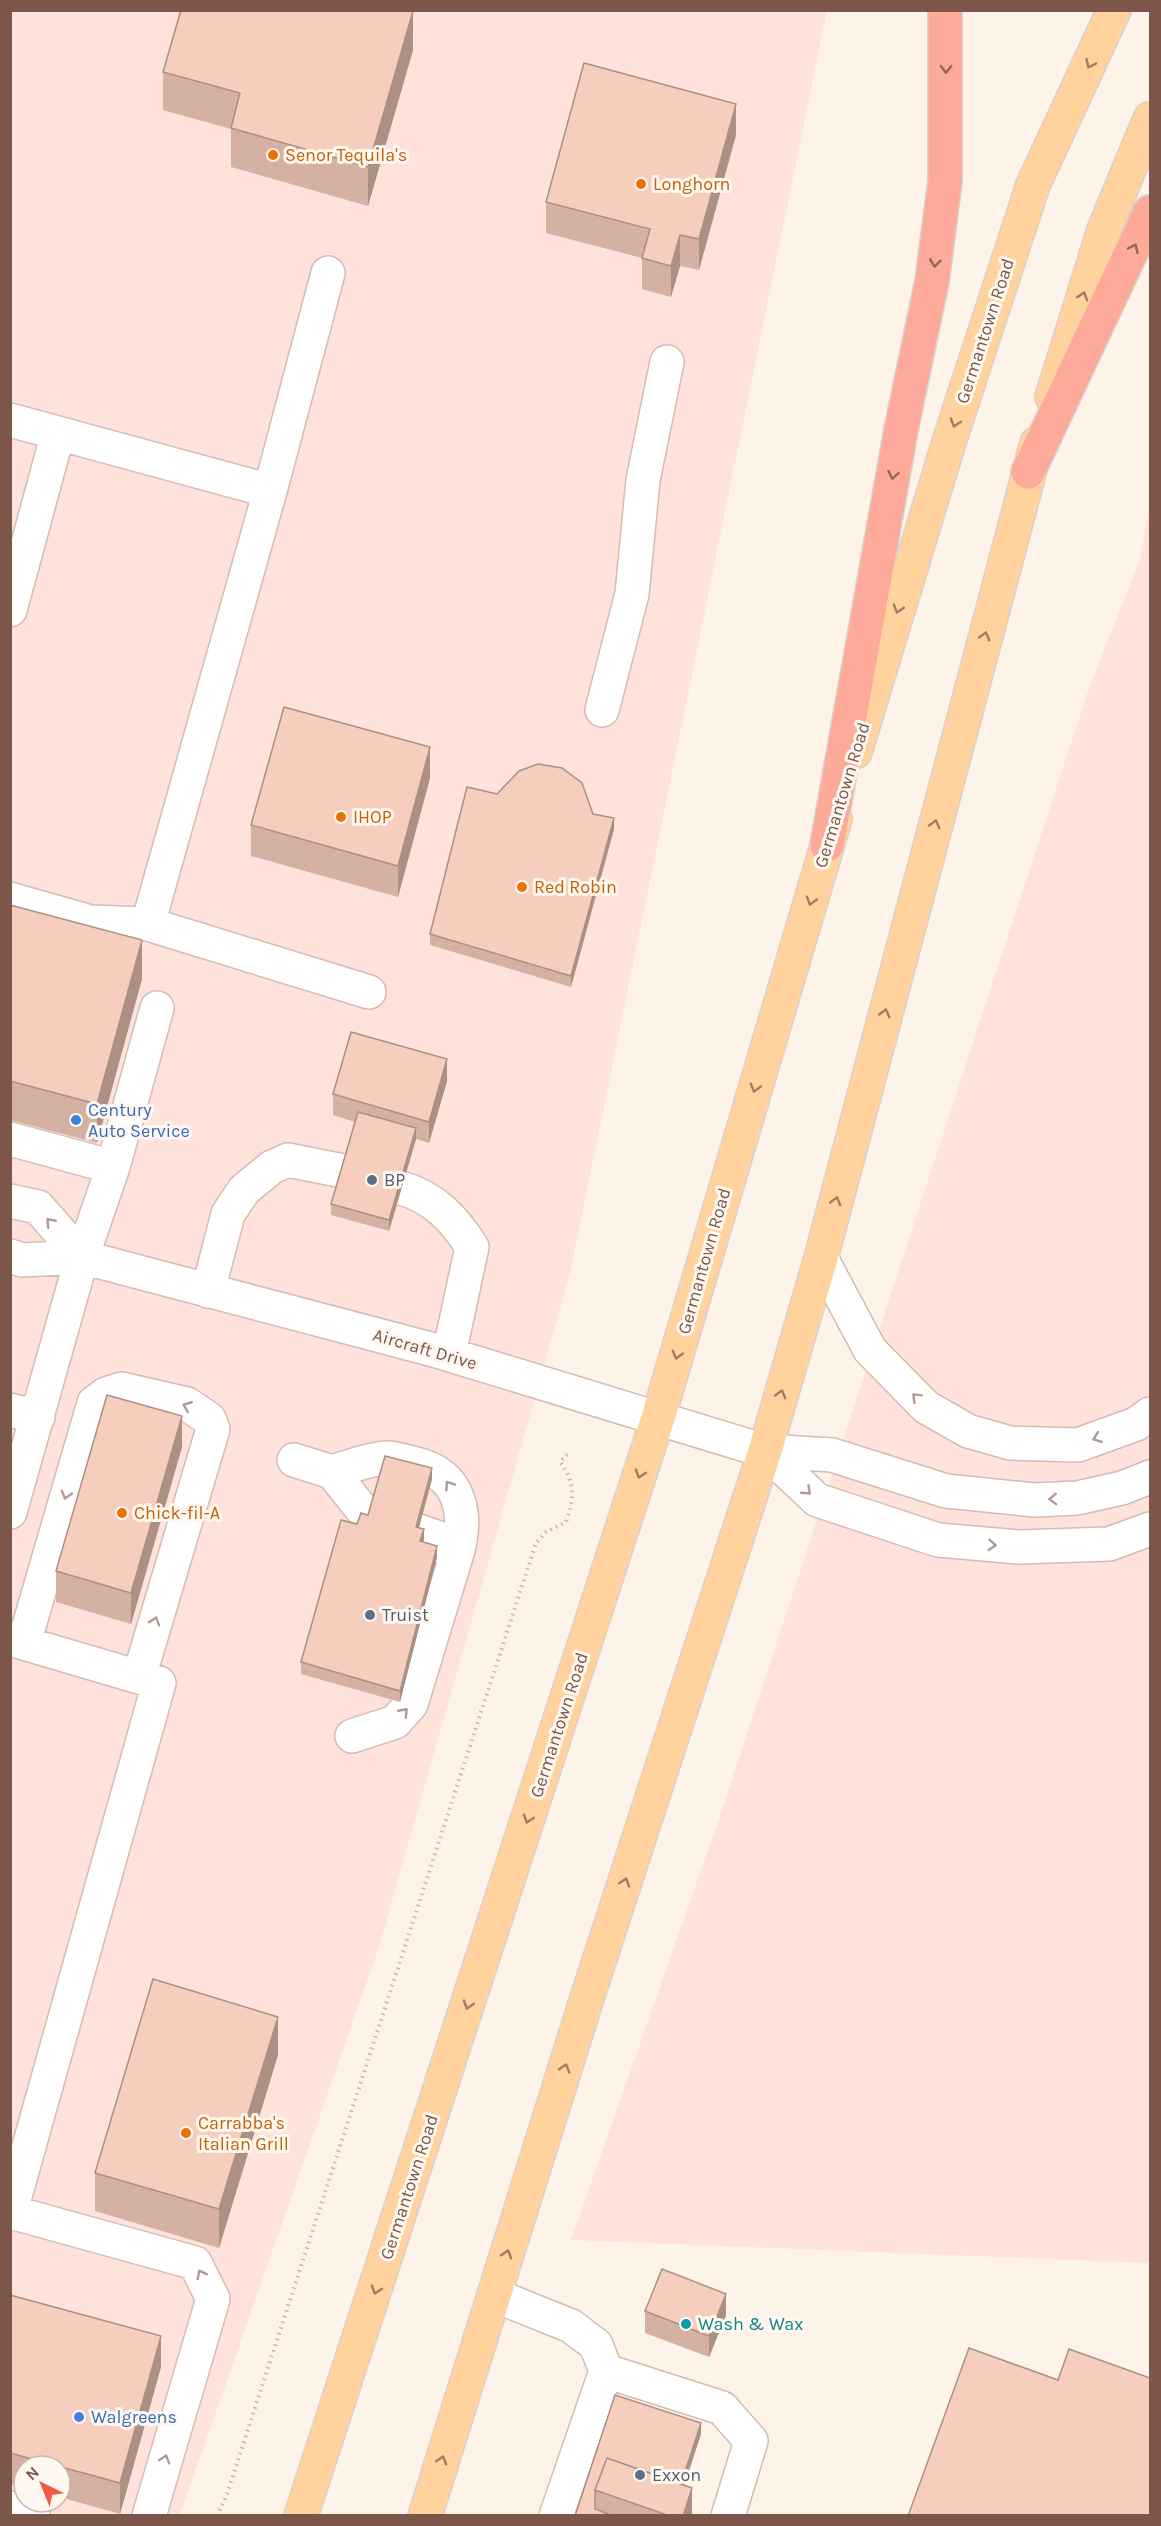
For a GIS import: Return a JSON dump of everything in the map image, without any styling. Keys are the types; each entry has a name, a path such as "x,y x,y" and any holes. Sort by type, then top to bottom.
{"highway":[{"path":"827,845 902,430 932,281 945,180 945,10"},
{"path":"1028,472 1150,212"}],"main road":[{"name":"Germantown Road","path":"301,2516 658,1418 949,442 1033,185 1114,10"},
{"path":"425,2516 587,1998 765,1451 821,1258 1028,472 1104,230 1150,119"}],"street":[{"path":"148,924 270,491 328,273"},
{"path":"602,710 632,594 643,480 667,362"},
{"path":"10,420 270,491"},
{"path":"10,610 58,433"},
{"path":"10,899 91,922 148,924 369,992"},
{"path":"10,1512 24,1414 113,1167 157,1008"},
{"path":"10,1139 113,1167"},
{"path":"208,1291 228,1214 244,1190 272,1167 288,1160 343,1171"},
{"path":"401,1188 420,1193 456,1222 472,1247 449,1354"},
{"path":"10,1201 38,1208 82,1257"},
{"name":"Aircraft Drive","path":"10,1256 22,1260 82,1257 449,1354 765,1451"},
{"path":"821,1258 870,1350 926,1407 968,1431 1010,1443 1078,1445 1136,1424 1150,1414"},
{"path":"139,1677 213,1430 209,1419 187,1404 122,1389 106,1394 94,1403 17,1641 159,1683 11,2213 195,2264 213,2299 149,2516"},
{"path":"765,1451 832,1455 946,1491 1035,1500 1077,1498 1122,1488 1150,1477"},
{"path":"765,1451 817,1500 938,1540 1019,1547 1109,1544 1150,1529"},
{"path":"294,1460 333,1472 387,1457 430,1467 443,1476 454,1490 462,1513 463,1536 411,1704 394,1722 352,1736"},
{"path":"333,1472 364,1512 439,1538 456,1560"},
{"path":"494,2295 571,2326 596,2345 606,2371 556,2516"},
{"path":"606,2371 722,2408 751,2441 728,2516"},
{"path":"10,2508 33,2516"}],"path":[{"path":"217,2516 231,2482 536,1543 546,1532 566,1522 574,1498 572,1484 560,1462 568,1454"}],"shaded area":[{"path":"11,11 827,11 570,1274 379,1947 180,2515 11,2516"},
{"path":"1150,503 1150,2263 571,2240 721,1813 1089,688 1140,559"}],"building":[{"path":"181,10 413,11 368,167 231,128 240,93 163,72"},
{"name":"Longhorn","path":"584,63 736,104 699,239 680,235 671,266 642,258 650,229 546,202"},
{"name":"IHOP","path":"284,707 430,747 398,866 251,825"},
{"name":"Red Robin","path":"538,764 562,768 582,783 593,814 614,818 571,976 430,934 467,787 497,794 519,771"},
{"path":"10,905 142,940 97,1104 10,1081"},
{"path":"351,1032 447,1059 429,1122 333,1094"},
{"name":"BP","path":"358,1112 416,1128 389,1220 331,1204"},
{"name":"Chick-fil-A","path":"107,1395 182,1416 131,1593 56,1571"},
{"name":"Truist","path":"385,1456 432,1468 416,1527 424,1529 420,1541 437,1546 400,1691 301,1662 341,1520 357,1524 361,1513 368,1515"},
{"name":"Carrabba's Italian Grill","path":"153,1979 278,2017 219,2209 95,2173"},
{"path":"662,2269 726,2294 709,2336 645,2311"},
{"name":"Walgreens","path":"10,2295 161,2336 120,2483 72,2470 72,2454 10,2453"},
{"path":"969,2348 1058,2380 1069,2349 1150,2378 1150,2516 908,2516"},
{"path":"615,2395 701,2423 681,2484 607,2458 595,2490 595,2509 613,2516 575,2516"},
{"path":"607,2458 692,2488 683,2516 670,2516 595,2490"}],"place":[{"name":"Senor Tequila's","path":"273,155"},
{"name":"Longhorn","path":"641,184"},
{"name":"IHOP","path":"341,817"},
{"name":"Red Robin","path":"522,887"},
{"name":"Century Auto Service","path":"76,1120"},
{"name":"BP","path":"372,1180"},
{"name":"Chick-fil-A","path":"122,1513"},
{"name":"Truist","path":"370,1615"},
{"name":"Carrabba's Italian Grill","path":"186,2133"},
{"name":"Wash & Wax","path":"686,2324"},
{"name":"Walgreens","path":"79,2417"},
{"name":"Exxon","path":"640,2475"}]}
